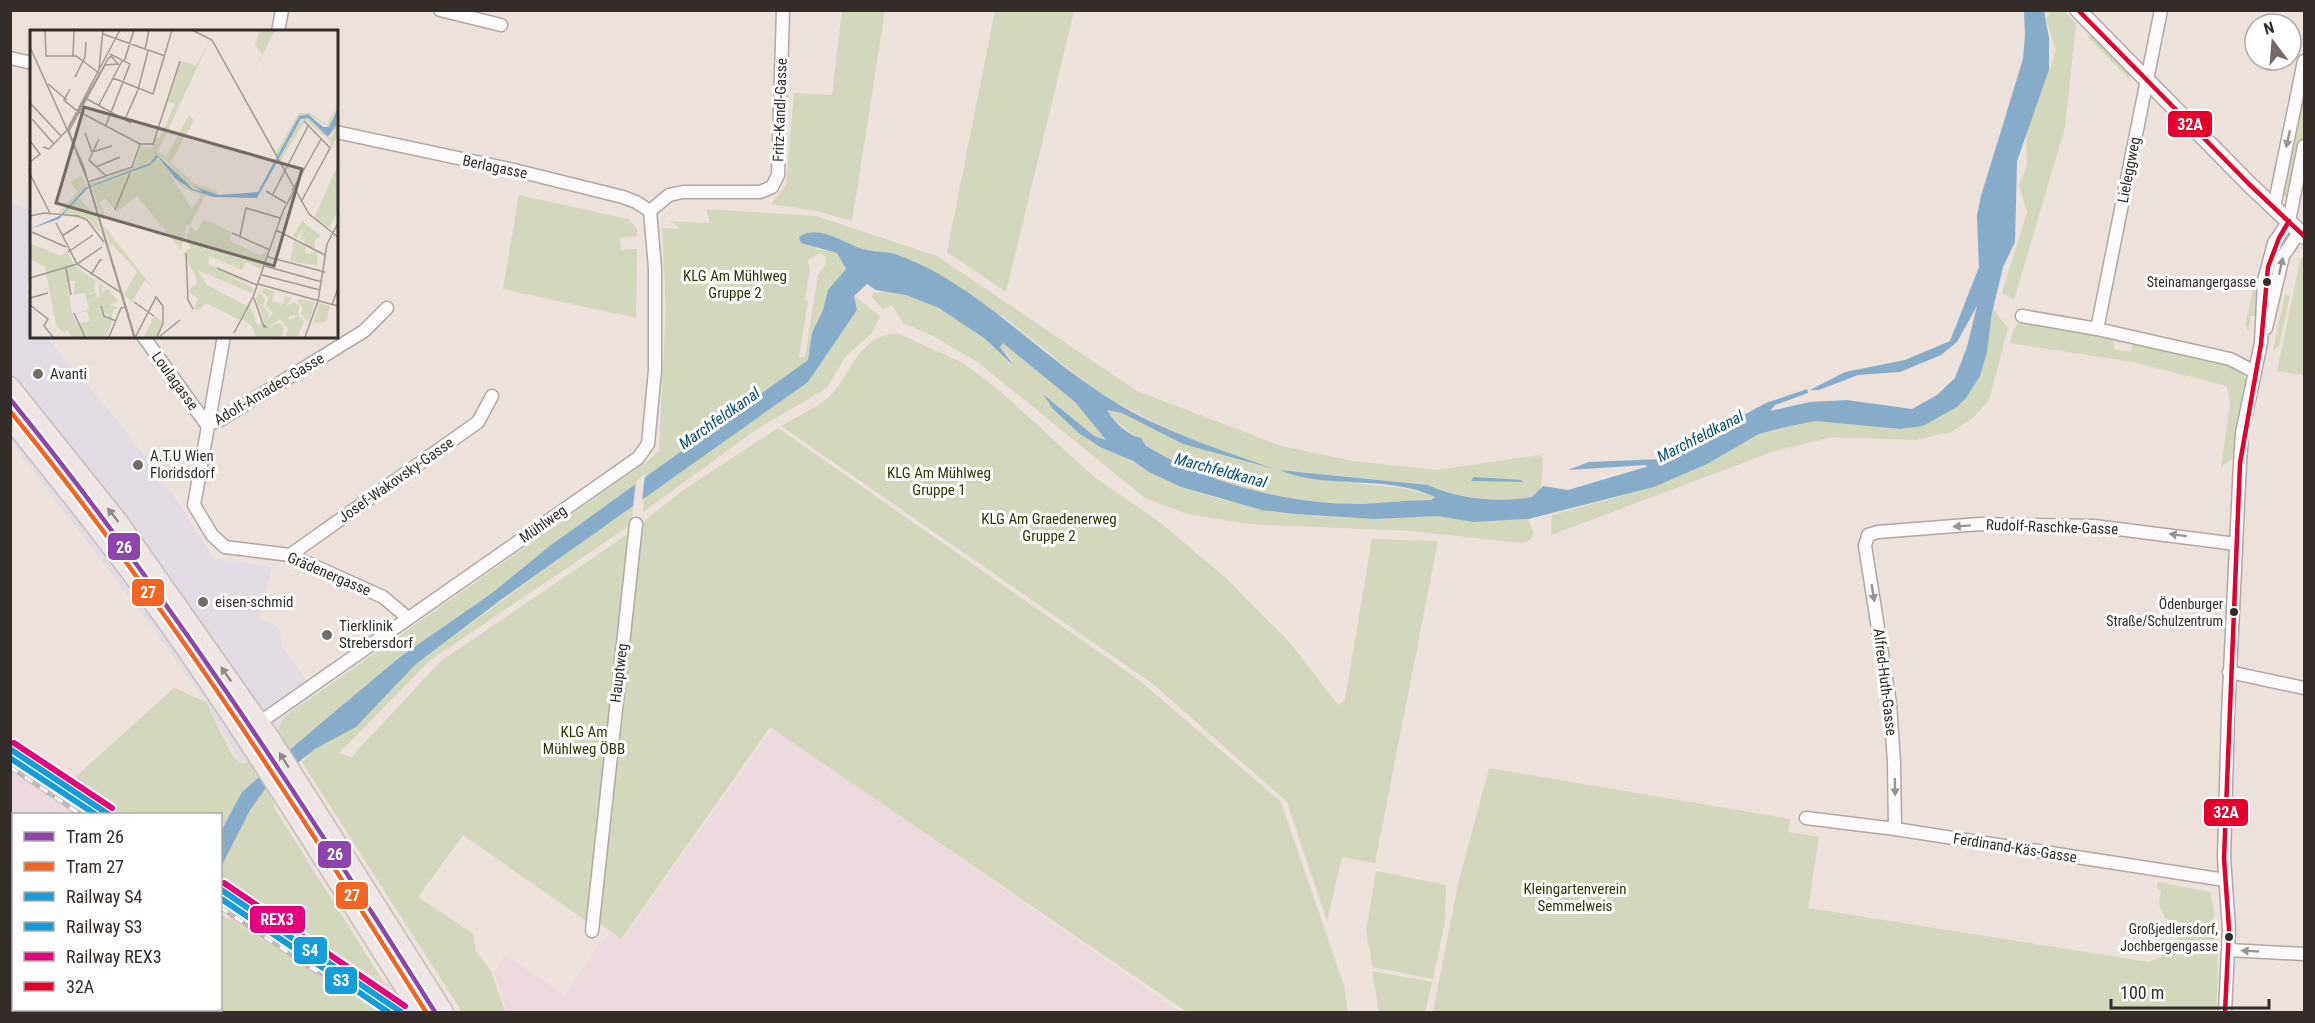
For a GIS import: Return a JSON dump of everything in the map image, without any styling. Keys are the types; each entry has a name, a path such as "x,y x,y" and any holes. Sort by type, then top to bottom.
{"main road":[{"path":"10,387 124,530 271,739 444,1012"},
{"path":"10,419 104,536 256,753 420,1012"}],"street":[{"path":"278,30 282,10"},
{"path":"440,10 501,25"},
{"name":"Fritz-Kandl-Gasse","path":"650,212 669,195 760,192 772,187 778,175 783,10"},
{"path":"2078,10 2298,229"},
{"name":"Lieleggweg","path":"2097,329 2161,10"},
{"path":"10,58 30,63"},
{"path":"2274,207 2304,61"},
{"name":"Berlagasse","path":"338,132 519,171 623,197 650,212"},
{"path":"2225,1012 2228,950 2225,880 2229,672 2242,434 2261,343 2283,256 2298,229 2304,146"},
{"name":"Mühlweg","path":"243,735 633,462 648,444 656,326 655,268 650,212"},
{"name":"Adolf-Amadeo-Gasse","path":"207,425 220,420 364,331 387,308"},
{"path":"2022,316 2097,329 2230,359 2255,372"},
{"name":"Loulagasse","path":"144,338 207,425"},
{"path":"207,425 224,338"},
{"name":"Josef-Wakovsky-Gasse","path":"290,555 478,422 492,396"},
{"name":"Grädenergasse","path":"207,425 194,505 212,535 225,547 290,555 383,597 408,618"},
{"name":"Hauptweg","path":"592,931 636,524"},
{"name":"Rudolf-Raschke-Gasse","path":"1868,535 1878,532 1980,524 2094,526 2236,544"},
{"name":"Alfred-Huth-Gasse","path":"1868,535 1865,546 1890,704 1895,829"},
{"path":"2229,672 2304,688"},
{"name":"Ferdinand-Käs-Gasse","path":"1806,818 1895,829 2225,880"},
{"path":"2228,950 2304,954"}],"shaded area":[{"path":"10,203 30,209 30,282 25,286 29,292 26,295 30,301 30,338 51,338 49,340 118,421 174,496 214,559 272,567 259,618 279,627 282,647 317,694 284,717 278,733 247,762 240,762 206,702 11,442"},
{"path":"773,728 1180,1012 507,1012 494,972 505,955 565,995 600,943 610,934 622,941"},
{"path":"10,740 121,813 86,813 11,762"},
{"path":"10,762 86,813 12,813 12,1011 107,1011 11,1012"},
{"path":"243,890 391,987 407,1012 380,1012 229,919"}],"green space":[{"path":"842,11 885,11 852,221 816,211 771,204 786,185 794,93 832,95"},
{"path":"995,11 1074,11 1006,292 947,252"},
{"path":"2051,11 2064,11 2076,23 2065,127 2014,300 2002,293 2027,212 2019,186 2027,165 2026,135 2056,51 2046,19"},
{"path":"2092,33 2133,74 2128,78 2088,37"},
{"path":"2304,87 2304,131 2289,200 2282,193"},
{"path":"519,195 628,219 637,229 637,236 620,238 621,250 637,249 636,318 503,289"},
{"name":"KLG Am Mühlweg Gruppe 2","path":"706,209 816,216 937,256 1137,391 1281,446 1353,461 1437,470 1539,455 1543,458 1541,488 1532,497 1493,500 1452,494 1428,485 1279,470 1327,480 1408,489 1435,497 1431,500 1362,504 1277,496 1222,481 1146,446 1107,410 1122,413 1183,444 1272,469 1183,437 1119,404 1093,388 1009,321 936,273 895,254 860,249 822,233 815,249 837,253 846,269 828,290 823,310 812,333 808,360 551,545 492,593 400,657 242,792 222,829 222,813 120,813 71,781 174,688 206,702 232,755 241,764 248,762 267,746 284,717 659,451 666,309 662,228 681,229 670,221 710,223","holes":["820,253 826,257 826,264 818,275 805,357 799,357 808,301 805,300 810,269 808,260"]},
{"path":"2301,257 2304,258 2304,375 2277,371"},
{"path":"2253,290 2256,290 2258,313 2257,316 2251,316 2248,331 2245,325"},
{"path":"889,291 925,302 957,319 1000,353 1013,367 1011,358 1000,347 1003,343 1075,402 1106,440 1094,436 1044,394 1053,409 1117,454 1181,487 1219,499 1295,514 1375,519 1438,516 1473,522 1528,519 1534,534 1530,540 1522,543 1410,531 1249,524 1187,514 1145,498 979,363 933,336 903,323 892,305 883,309 871,296 874,293"},
{"path":"2285,295 2290,296 2279,346 2273,350"},
{"path":"854,296 880,316 872,333 845,357 827,388 757,429 643,512 644,497 808,382 857,310"},
{"path":"1993,309 2008,328 1991,393 1988,401 1973,418 1951,432 1916,440 1831,437 1772,452 1551,535 1552,515 1654,487 1707,464 1759,434 1815,421 1900,429 1923,426 1957,407 1973,387 1987,352"},
{"path":"2021,319 2113,338 2114,349 2131,352 2134,341 2196,353 2228,364 2239,371 2246,380 2233,458 2221,467 2230,404 2227,386 2133,362 2010,343 2013,331"},
{"path":"897,333 963,363 999,390 1093,476 1162,524 1227,579 1291,644 1338,705 1345,700 1372,539 1438,541 1375,863 1342,857 1327,921 1287,802 1153,684 781,426 829,397 863,349 883,336"},
{"name":"KLG Am Mühlweg ÖBB","path":"778,428 1139,680 1281,802 1344,986 1348,1012 1187,1012 770,727 621,939 601,924 592,925 463,835 418,897 473,934 476,951 491,971 505,1012 462,1012 302,762 315,749 356,727 416,664 633,505 632,524 429,661 339,753 353,758 353,755 441,661 628,534 682,491"},
{"name":"Kleingartenverein Semmelweis","path":"1489,768 1790,819 1788,832 1819,837 1808,908 2149,962 2161,957 2183,932 2193,929 2217,932 2216,1012 1433,1012 1458,884"},
{"path":"266,788 275,803 273,806 384,983 243,890 240,893 222,882 225,857 243,820"},
{"path":"1376,871 1446,885 1445,921 1433,979 1373,967 1366,931"},
{"path":"2158,882 2210,892 2215,915 2210,925 2200,927 2166,919 2159,905 2161,890 2157,889"},
{"path":"222,916 380,1012 150,1012 222,1011"},
{"path":"1372,971 1432,982 1425,1012 1379,1012"}],"water":[{"path":"2024,11 2044,11 2049,38 2049,70 2017,161 2015,242 2003,267 1992,313 1987,352 1980,376 1966,398 1957,407 1923,426 1900,429 1815,421 1786,427 1759,434 1707,464 1654,487 1528,519 1473,522 1438,516 1375,519 1262,510 1181,487 1149,472 1133,461 1100,447 1079,433 1053,409 1043,394 1094,436 1106,440 1075,402 1003,343 1000,347 1015,367 984,338 939,308 906,295 876,290 867,284 854,296 857,310 808,382 502,599 416,664 356,727 315,749 266,788 250,810 222,865 222,829 242,792 307,735 400,657 492,593 551,545 808,360 812,333 823,310 828,290 846,269 837,253 801,243 799,237 806,233 822,233 859,248 895,254 937,273 984,304 1072,373 1118,404 1175,432 1274,469 1183,444 1122,413 1107,410 1121,427 1141,438 1146,446 1222,481 1277,496 1333,503 1361,504 1431,500 1435,497 1397,486 1317,479 1279,470 1428,485 1465,497 1493,500 1532,497 1543,486 1568,490 1646,467 1647,465 1568,470 1589,462 1662,459 1766,403 1807,389 1808,393 1775,405 1770,411 1810,402 1847,400 1912,409 1937,395 1955,378 1967,347 1977,306 1957,342 1941,355 1900,372 1858,375 1819,390 1810,390 1845,372 1905,360 1950,341 1979,267 1977,216 2023,59"},
{"path":"1474,477 1521,480 1523,482 1471,481"}],"pier":[{"path":"645,474 642,501 633,508 636,481"}],"railway":[{"path":"10,767 79,813"},
{"path":"222,908 308,966 388,1012"}],"tram line":[{"name":"26","path":"10,399 124,547 232,699 335,854 435,1012"},
{"name":"27","path":"10,411 67,483 175,630 278,781 426,1012"}],"rail line":[{"name":"REX3","path":"14,743 112,808"},
{"name":"S4","path":"10,749 106,813"},
{"name":"S3","path":"10,758 93,813"},
{"name":"REX3","path":"224,883 405,1006"},
{"name":"S4","path":"222,890 401,1012"},
{"name":"S3","path":"222,899 388,1012"}],"transit line":[{"name":"32A","path":"2078,10 2249,184 2304,236"},
{"name":"32A","path":"2225,1012 2229,929 2224,858 2240,463 2261,344 2268,267 2279,238 2289,221"}],"place":[{"name":"Steinamangergasse","path":"2267,282"},
{"name":"Avanti","path":"38,374"},
{"name":"A.T.U Wien Floridsdorf","path":"138,465"},
{"name":"eisen-schmid","path":"203,602"},
{"name":"Ödenburger Straße/Schulzentrum","path":"2234,612"},
{"name":"Tierklinik Strebersdorf","path":"327,635"},
{"name":"Großjedlersdorf, Jochbergengasse","path":"2229,937"}],"water label":[{"name":"Marchfeldkanal","path":"719,418"},
{"name":"Marchfeldkanal","path":"1700,436"},
{"name":"Marchfeldkanal","path":"1221,470"}],"park label":[{"name":"KLG Am Mühlweg Gruppe 1","path":"939,482"},
{"name":"KLG Am Graedenerweg Gruppe 2","path":"1049,528"}]}
